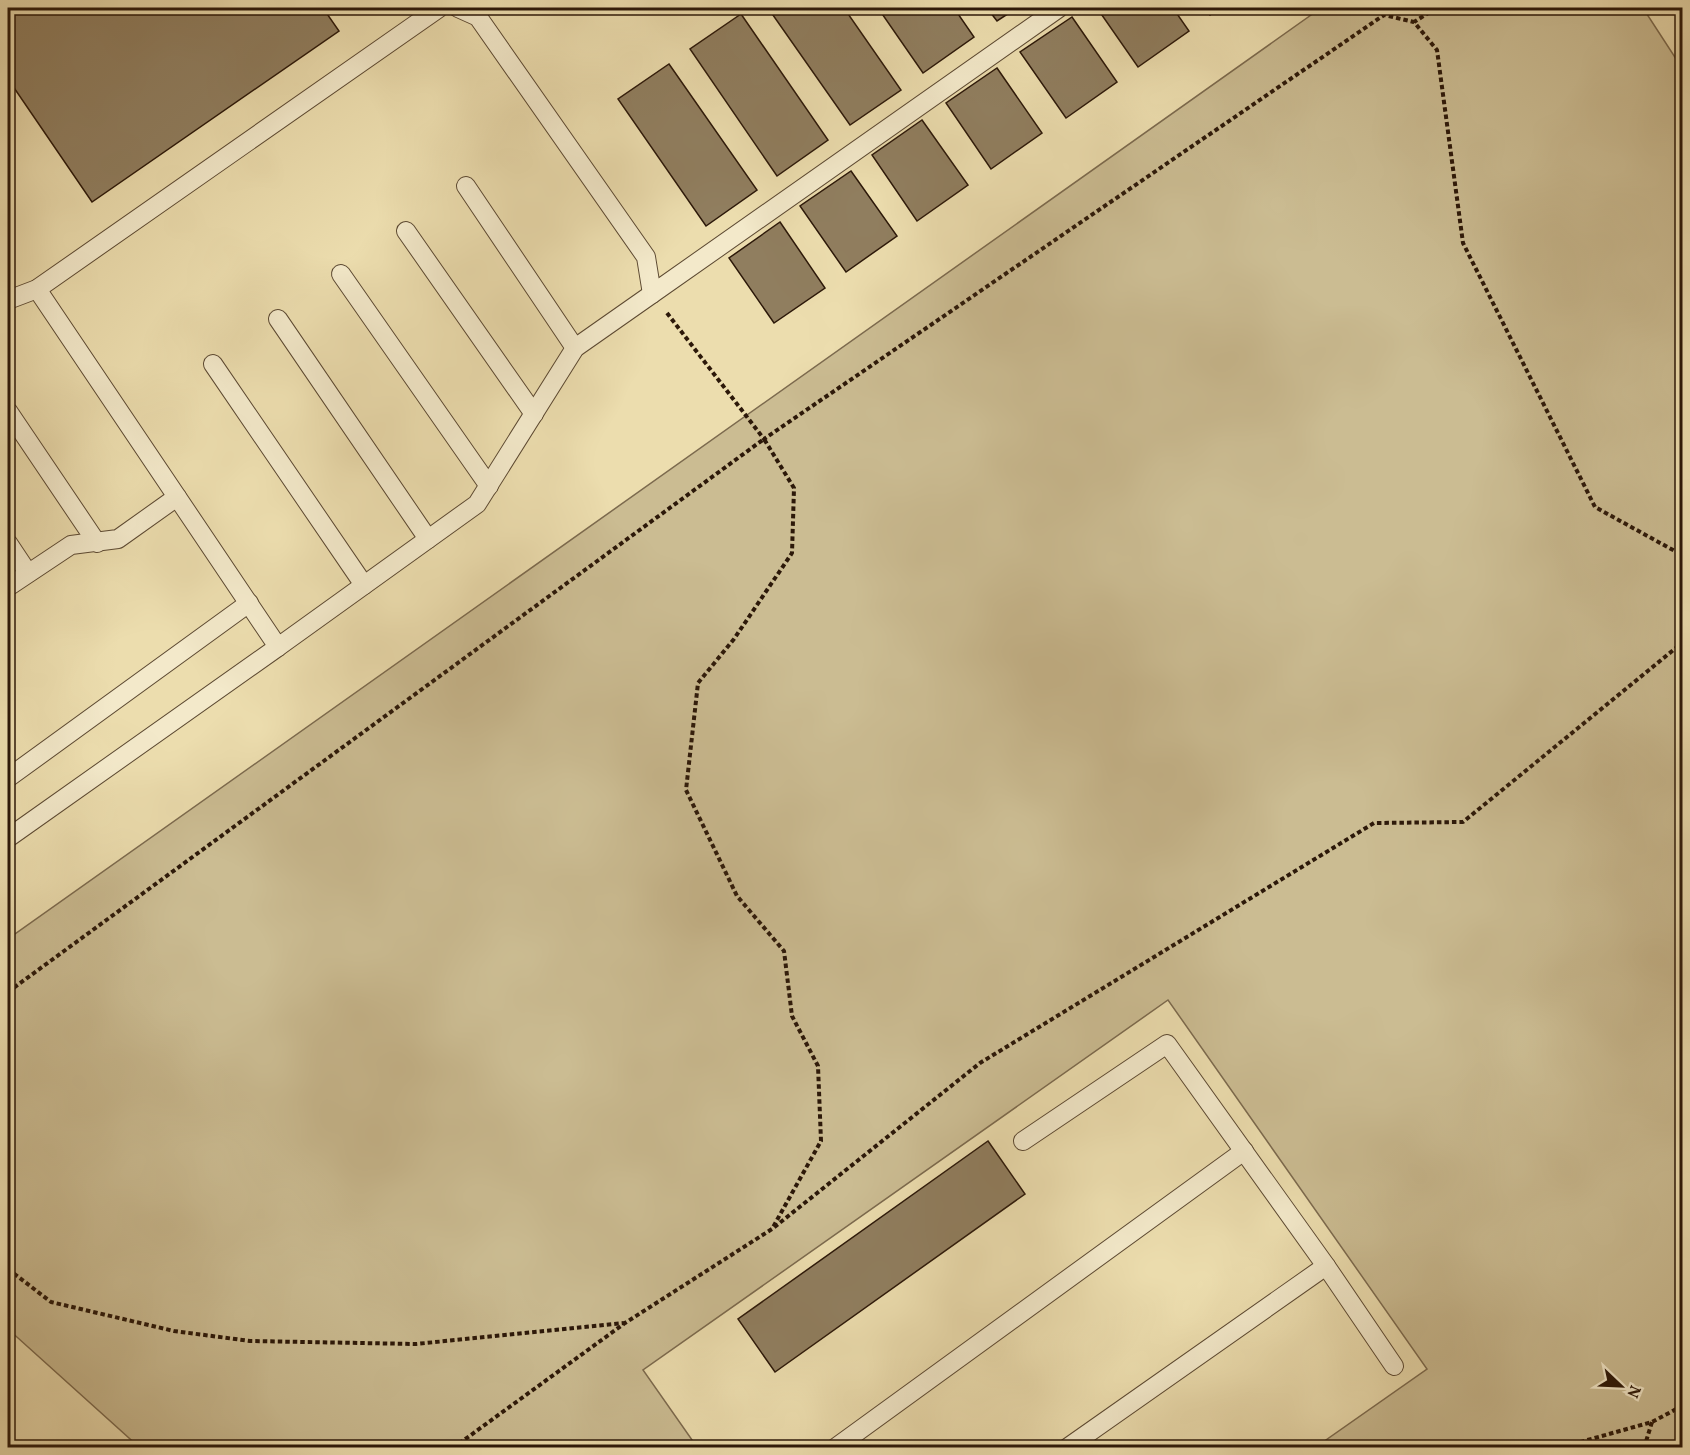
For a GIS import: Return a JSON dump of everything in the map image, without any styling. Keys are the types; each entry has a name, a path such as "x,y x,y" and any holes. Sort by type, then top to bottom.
{"lane":[{"path":"8,300 37,289 439,8"},
{"path":"458,8 478,17 646,258 652,294"},
{"path":"8,838 477,504 575,348 1059,8"},
{"path":"466,186 575,348"},
{"path":"406,231 534,414"},
{"path":"341,274 489,486"},
{"path":"37,289 278,647"},
{"path":"278,319 428,539"},
{"path":"213,364 364,585"},
{"path":"8,411 97,543"},
{"path":"8,587 70,545 118,539 177,497"},
{"path":"8,543 28,573"},
{"path":"8,777 249,603"},
{"path":"1023,1141 1167,1044 1326,1266 1394,1366"},
{"path":"835,1448 1244,1151"},
{"path":"1067,1448 1326,1266"}],"path":[{"path":"1414,22 1436,8"},
{"path":"8,992 764,439 1384,15 1414,22 1437,50 1463,243 1595,507 1683,555"},
{"path":"652,294 764,439 794,488 792,553 734,639 698,683 686,790 737,896 784,951 792,1016 818,1066 821,1141 772,1229"},
{"path":"453,1448 625,1323 772,1229 980,1063 1374,823 1462,822 1683,643"},
{"path":"8,1269 51,1302 174,1331 250,1341 416,1344 625,1323"},
{"path":"1499,1448 1504,1444 1566,1446 1653,1422 1683,1406"},
{"path":"1644,1448 1653,1422"}],"shaded area":[{"path":"1321,8 1643,8 1682,68 1682,1447 1316,1447 1427,1369 1168,1000 643,1370 697,1447 139,1447 8,1329 8,939"}],"building":[{"path":"8,8 323,8 339,31 92,202 8,79"},
{"path":"768,8 844,8 901,90 850,125"},
{"path":"878,8 954,8 974,37 923,73"},
{"path":"987,8 1017,8 997,21"},
{"path":"1097,8 1173,8 1189,31 1138,67"},
{"path":"1205,8 1222,8 1210,15"},
{"path":"741,14 828,140 777,176 690,49"},
{"path":"1072,17 1117,82 1066,118 1020,52"},
{"path":"669,64 757,190 706,226 618,99"},
{"path":"997,68 1042,133 991,169 946,103"},
{"path":"922,120 968,185 917,221 872,155"},
{"path":"851,171 897,236 846,272 800,206"},
{"path":"780,222 825,288 774,323 729,258"},
{"path":"988,1141 1025,1194 775,1372 738,1319"}]}
